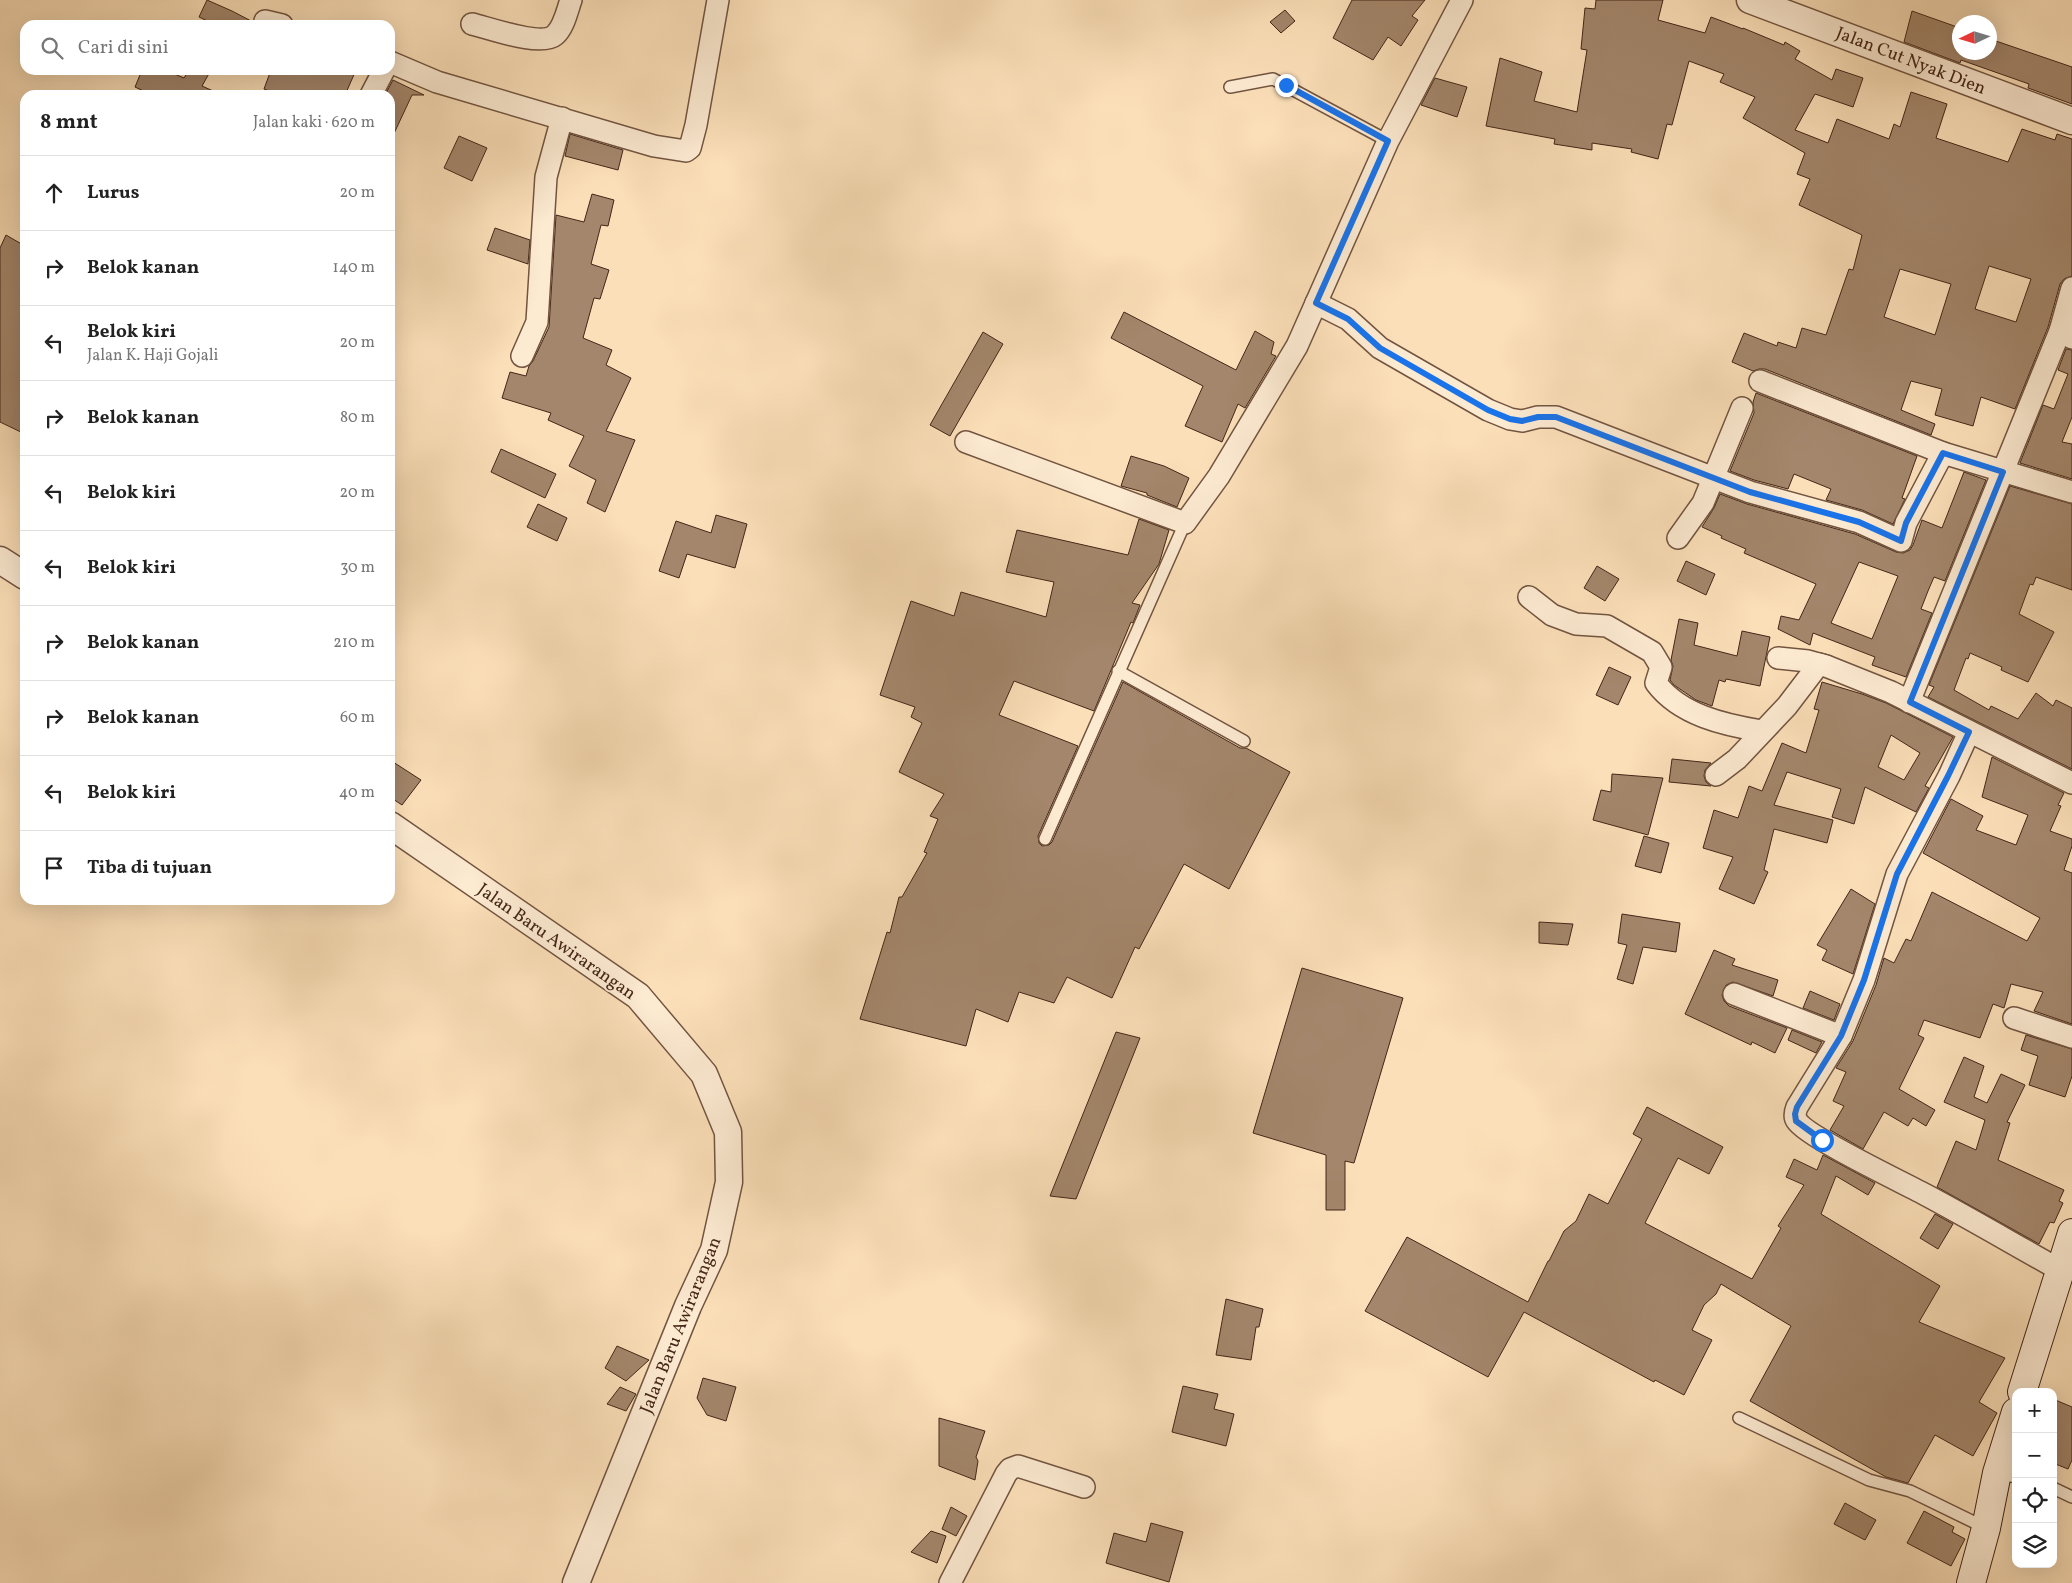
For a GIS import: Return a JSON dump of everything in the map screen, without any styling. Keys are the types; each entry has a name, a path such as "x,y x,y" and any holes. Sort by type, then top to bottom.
{"main road":[{"path":"2023,1388 2072,1233"},
{"path":"1972,1583 1986,1528 2006,1475 2013,1433"}],"street":[{"path":"472,24 516,36 550,38 554,36 561,26 570,0"},
{"path":"395,64 437,82 654,146 681,151 690,148 696,125 718,0"},
{"path":"966,442 1185,523 1219,476 1297,346 1388,141 1462,0"},
{"name":"Jalan Cut Nyak Dien","path":"1750,0 2072,121"},
{"path":"374,90 381,75"},
{"path":"522,356 537,322 546,177 562,118"},
{"path":"1910,702 2003,472 2066,334 2072,288"},
{"path":"1316,303 1348,319 1380,348 1488,410 1510,419 1522,421 1538,417 1556,417 1750,492 1859,522 1901,541 1906,523 1943,453"},
{"path":"1760,381 1943,453 2072,492"},
{"path":"1678,538 1703,503 1742,408"},
{"path":"0,560 20,573"},
{"path":"1530,598 1552,615 1576,624 1607,626 1652,652 1661,667 1656,683 1665,695 1682,706 1726,725 1762,731"},
{"path":"1778,658 1808,661 1826,666"},
{"path":"1716,775 1737,759 1787,706 1819,664 1891,692 2072,783"},
{"path":"1969,732 1897,874 1864,980 1841,1036 1797,1107 1796,1121 1822,1140 1928,1196 2060,1270"},
{"name":"Jalan Baru Awirarangan","path":"395,828 638,996 704,1074 728,1132 729,1182 714,1250 688,1306 576,1583"},
{"path":"1734,994 1841,1036"},
{"path":"2014,1018 2072,1037"},
{"path":"950,1583 1010,1469 1018,1466 1084,1487"}],"lane":[{"path":"1230,87 1273,79 1388,141"},
{"path":"1045,839 1185,523"},
{"path":"1118,671 1244,741"},
{"path":"1739,1418 1869,1480 1910,1491 1986,1528"},
{"path":"2057,1490 2072,1497"}],"building":[{"path":"207,0 249,20 205,20 199,17"},
{"path":"1352,0 1425,0 1412,16 1418,20 1401,46 1388,37 1373,60 1333,38"},
{"path":"1596,0 1663,0 1658,20 1705,33 1711,17 1784,45 1785,42 1800,51 1795,59 1832,80 1836,69 1863,78 1853,107 1815,94 1795,130 1828,143 1837,119 1889,139 1894,124 1900,127 1911,92 1947,104 1936,138 2008,162 2022,129 2055,140 2057,134 2072,139 2072,276 2064,279 2060,284 2048,327 2015,409 1981,397 1973,426 1935,415 1942,389 1911,381 1901,410 1935,424 1931,435 1765,369 1753,371 1732,362 1744,333 1777,346 1778,342 1796,348 1802,328 1826,335 1849,269 1853,270 1862,235 1799,205 1810,179 1797,174 1805,153 1743,118 1755,97 1720,82 1724,74 1689,61 1672,125 1667,124 1658,159 1631,152 1632,149 1592,143 1592,150 1554,144 1555,139 1486,126 1500,58 1542,72 1534,101 1577,112 1587,50 1581,49 1585,8 1595,9","holes":["1989,266 2031,279 2016,322 1975,309","1900,269 1951,284 1935,335 1884,317"]},
{"path":"1285,10 1295,21 1281,33 1270,22"},
{"path":"1912,11 1952,25 1952,60 1904,42"},
{"path":"1997,41 2072,67 2072,104 2028,88 2029,84 1961,60 1997,60"},
{"path":"140,75 177,75 184,78 186,75 208,75 202,86 211,90 141,90 135,87"},
{"path":"269,75 354,75 347,90 264,89"},
{"path":"1435,78 1467,87 1457,117 1421,105"},
{"path":"393,80 424,95 412,95 395,131 395,90 388,90"},
{"path":"570,134 623,150 618,170 565,156"},
{"path":"459,136 487,148 472,181 444,168"},
{"path":"592,194 614,200 608,226 601,225 591,264 609,270 600,299 594,298 583,338 612,350 606,365 631,378 606,431 635,440 605,512 587,503 596,480 569,466 584,436 548,420 551,413 502,398 510,372 526,376 529,366 549,327 556,215 584,222"},
{"path":"495,228 530,240 528,264 487,250"},
{"path":"6,235 20,243 20,432 0,422 0,248"},
{"path":"1124,312 1236,370 1255,331 1274,342 1271,354 1276,356 1245,408 1238,404 1222,442 1185,426 1203,386 1111,338"},
{"path":"983,332 1003,344 950,436 930,425"},
{"path":"2066,349 2072,350 2072,417 2062,442 2072,444 2072,479 2020,463 2043,405 2054,409 2068,374 2058,370"},
{"path":"1756,393 1917,456 1902,498 1905,499 1893,524 1862,510 1826,500 1831,489 1794,474 1788,489 1730,471 1754,413 1753,402"},
{"path":"501,449 556,474 545,498 491,472"},
{"path":"1131,456 1164,466 1189,478 1177,507 1147,495 1147,493 1121,486"},
{"path":"1964,472 1986,480 1945,581 1934,577 1928,591 1921,609 1932,613 1906,677 1872,665 1875,657 1813,633 1810,645 1778,629 1781,616 1799,620 1816,584 1744,553 1746,549 1702,527 1720,494 1747,504 1855,534 1896,552 1903,553 1910,550 1922,520 1942,528","holes":["1859,562 1898,576 1872,639 1831,623"]},
{"path":"2010,486 2072,504 2072,590 2036,577 2033,585 2030,584 2019,614 2054,632 2028,682 2001,670 2002,667 1970,653 1968,659 1966,658 1954,690 1989,710 1991,706 2018,719 2036,693 2053,706 2056,700 2072,708 2072,769 1928,697 1934,687 1929,685"},
{"path":"538,504 567,518 557,541 527,527"},
{"path":"716,515 747,524 735,568 687,554 679,578 659,571 676,521 711,533"},
{"path":"1139,519 1169,530 1159,564 1132,603 1140,605 1094,711 1014,681 999,715 1078,746 1038,836 1039,843 1042,846 1049,845 1052,842 1123,682 1240,748 1246,748 1290,772 1229,889 1184,864 1139,949 1135,947 1112,998 1067,977 1054,1003 1019,992 1008,1022 976,1009 966,1046 860,1019 887,932 890,933 899,897 902,897 927,853 924,852 938,819 930,816 944,794 899,772 922,723 911,717 915,707 880,695 911,601 954,616 961,592 1046,617 1054,582 1006,572 1017,530 1128,555"},
{"path":"1686,561 1715,574 1706,595 1677,581"},
{"path":"1597,566 1619,579 1605,601 1584,588"},
{"path":"1679,619 1698,623 1694,645 1737,656 1742,631 1770,637 1760,686 1726,679 1725,682 1719,680 1712,706 1696,700 1674,685 1670,680 1673,666 1671,660"},
{"path":"1609,667 1631,677 1618,705 1596,695"},
{"path":"1822,682 1886,703 1953,737 1925,786 1929,788 1916,812 1865,787 1854,824 1832,817 1841,789 1787,772 1774,805 1833,820 1827,843 1774,829 1764,870 1768,872 1754,904 1719,889 1733,857 1703,848 1714,810 1738,818 1749,786 1762,791 1782,743 1806,753 1819,710 1814,709","holes":["1891,735 1920,753 1904,780 1878,767"]},
{"path":"1992,757 2064,793 2058,805 2061,806 2050,831 2072,839 2072,846 2064,870 2072,873 2072,1024 2034,1011 2043,992 2011,984 2004,1008 1993,1004 1980,1038 1924,1020 1918,1035 1924,1038 1899,1089 1935,1110 1926,1126 1913,1118 1908,1126 1884,1112 1863,1149 1830,1130 1844,1106 1833,1101 1846,1072 1836,1068 1853,1041 1876,985 1884,958 1894,963 1906,939 1911,941 1932,892 2027,941 2040,918 1923,853 1951,799 1983,816 1976,830 2016,845 2028,815 1982,797"},
{"path":"1672,759 1711,763 1705,770 1704,776 1706,782 1711,786 1669,782"},
{"path":"395,763 421,780 402,805 395,800"},
{"path":"1612,774 1663,778 1648,835 1593,820 1601,790 1611,792"},
{"path":"1644,836 1669,843 1661,873 1635,866"},
{"path":"1851,889 1875,904 1853,974 1822,960 1827,950 1817,945"},
{"path":"1622,914 1680,923 1676,952 1643,947 1633,984 1617,979 1627,945 1618,943"},
{"path":"1539,922 1573,924 1568,945 1539,943"},
{"path":"1714,950 1735,959 1732,965 1778,980 1773,996 1733,982 1726,985 1722,995 1724,1001 1729,1006 1787,1028 1775,1053 1752,1042 1751,1045 1685,1014"},
{"path":"1302,968 1403,998 1354,1163 1345,1161 1345,1210 1326,1210 1326,1155 1253,1133"},
{"path":"1810,991 1840,1004 1834,1020 1803,1008"},
{"path":"1792,1030 1822,1042 1816,1053 1788,1040"},
{"path":"1116,1032 1140,1038 1076,1199 1050,1196"},
{"path":"2026,1035 2072,1049 2072,1076 2065,1097 2029,1085 2038,1056 2021,1050"},
{"path":"1964,1057 1984,1066 1974,1097 1987,1103 2001,1074 2025,1085 2007,1122 2010,1123 1998,1160 2064,1190 2059,1201 2063,1203 2054,1223 2050,1222 2039,1244 1937,1187 1956,1141 1976,1150 1985,1120 1944,1102"},
{"path":"1647,1107 1723,1147 1709,1174 1678,1158 1645,1223 1752,1279 1781,1228 1778,1226 1804,1185 1786,1177 1794,1159 1817,1170 1823,1155 1875,1183 1868,1195 1836,1176 1821,1214 1940,1286 1919,1322 2005,1358 1979,1402 1997,1413 1973,1456 1935,1435 1908,1483 1886,1477 1750,1401 1791,1326 1721,1284 1716,1294 1704,1305 1692,1330 1712,1340 1684,1395 1655,1380 1654,1382 1524,1312 1488,1377 1365,1311 1407,1237 1528,1302 1564,1231 1576,1221 1589,1194 1608,1204 1642,1139 1633,1134"},
{"path":"1935,1214 1953,1224 1938,1249 1920,1238"},
{"path":"1226,1299 1263,1309 1259,1327 1256,1327 1251,1360 1216,1355"},
{"path":"617,1346 649,1360 626,1381 605,1368"},
{"path":"703,1378 736,1387 726,1421 707,1415 697,1398"},
{"path":"1183,1386 1218,1394 1214,1409 1234,1414 1226,1446 1172,1432"},
{"path":"620,1387 636,1394 626,1411 607,1404"},
{"path":"2057,1401 2072,1407 2072,1460 2068,1469 2057,1465"},
{"path":"939,1418 985,1431 976,1457 978,1461 975,1480 939,1466"},
{"path":"1845,1503 1876,1520 1865,1540 1834,1524"},
{"path":"951,1507 967,1516 956,1536 942,1529"},
{"path":"1924,1511 1954,1527 1952,1532 1965,1539 1951,1566 1907,1543"},
{"path":"1151,1523 1183,1532 1169,1582 1106,1563 1114,1533 1146,1542"},
{"path":"931,1531 946,1536 937,1563 911,1552"}],"route":[{"path":"1286,85 1388,141 1316,303 1348,319 1380,348 1488,410 1510,419 1522,421 1538,417 1556,417 1750,492 1859,522 1901,541 1906,523 1943,453 2003,472 1910,702 1969,732 1897,874 1864,980 1841,1036 1797,1107 1796,1121 1822,1140"}]}
